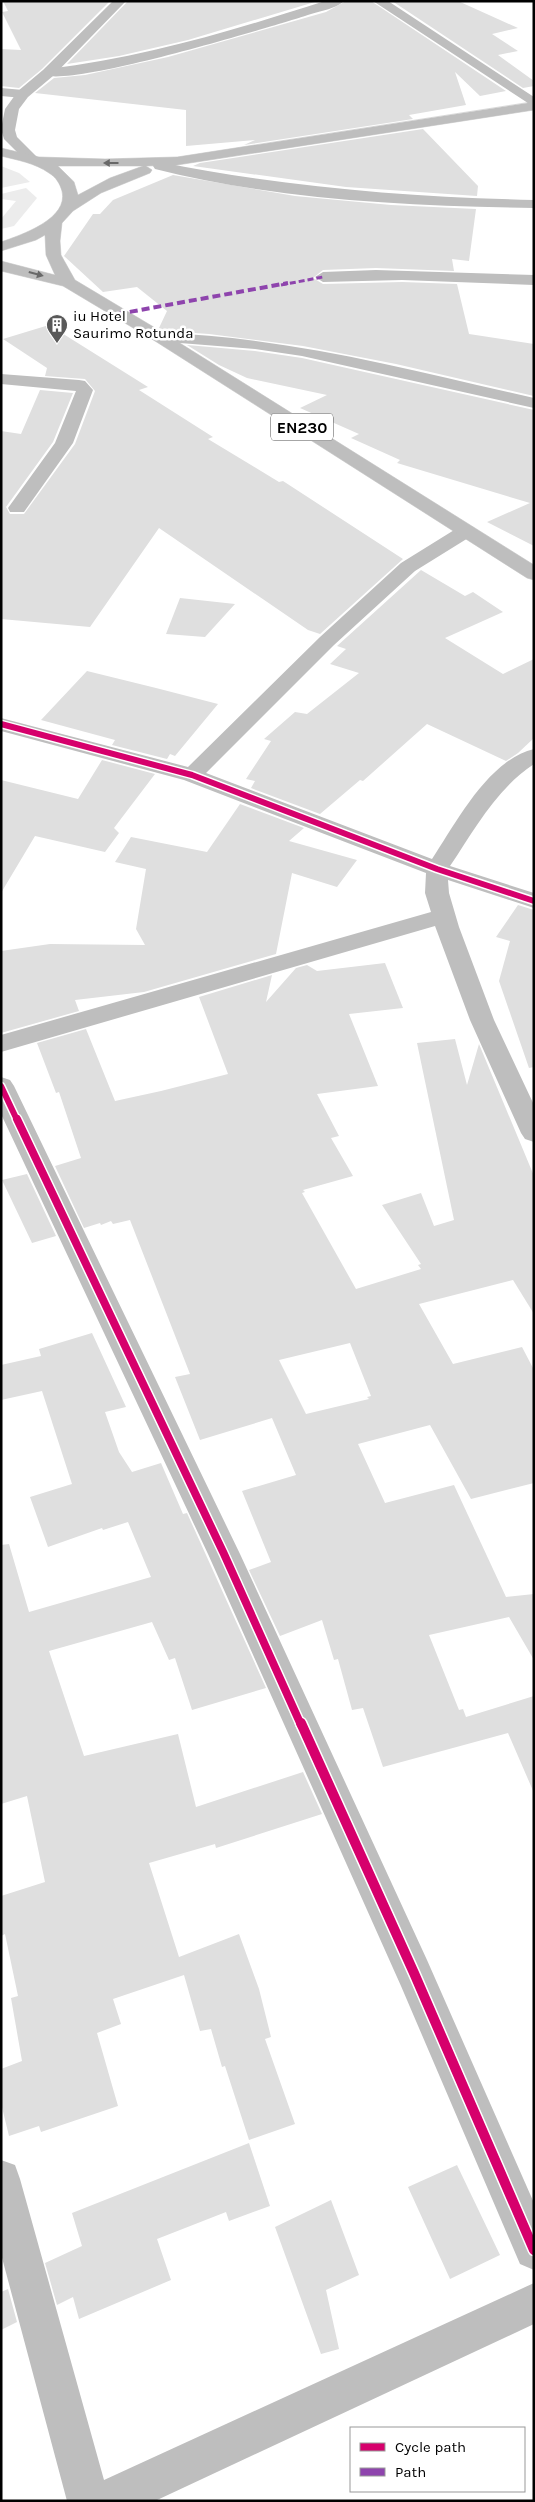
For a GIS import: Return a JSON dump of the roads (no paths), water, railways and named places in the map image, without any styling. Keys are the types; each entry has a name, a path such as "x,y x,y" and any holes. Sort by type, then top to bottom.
{"street":[{"path":"70,207 72,194 68,182 55,170 35,160 11,139 7,111 120,1"},
{"path":"48,73 93,68 208,43 338,1"},
{"path":"378,1 534,105"},
{"path":"1,92 23,94"},
{"path":"1,247 36,235 55,224 70,207 94,191 119,179 178,161 534,105"},
{"path":"1,152 35,160 105,164 178,161"},
{"path":"160,166 220,179 315,192 405,201 534,204"},
{"name":"EN230","path":"55,224 50,248 56,266 69,283"},
{"name":"EN230","path":"1,266 69,283 161,338 534,574"},
{"path":"323,278 369,274 424,274 534,280"},
{"path":"161,338 201,337 253,342 534,403"},
{"path":"1,379 79,385 85,390 64,443 17,508"},
{"path":"192,775 408,567 466,532"},
{"path":"1,724 192,775 437,869 534,901"},
{"path":"534,755 507,772 480,803 437,869 437,893 482,1020 534,1133"},
{"path":"1,1044 444,916"},
{"path":"1,1086 224,1554 414,1973 534,2250"},
{"path":"1,2179 88,2501"},
{"path":"107,2501 534,2303"}],"place":[{"name":"iu Hotel Saurimo Rotunda","path":"57,344"}]}
